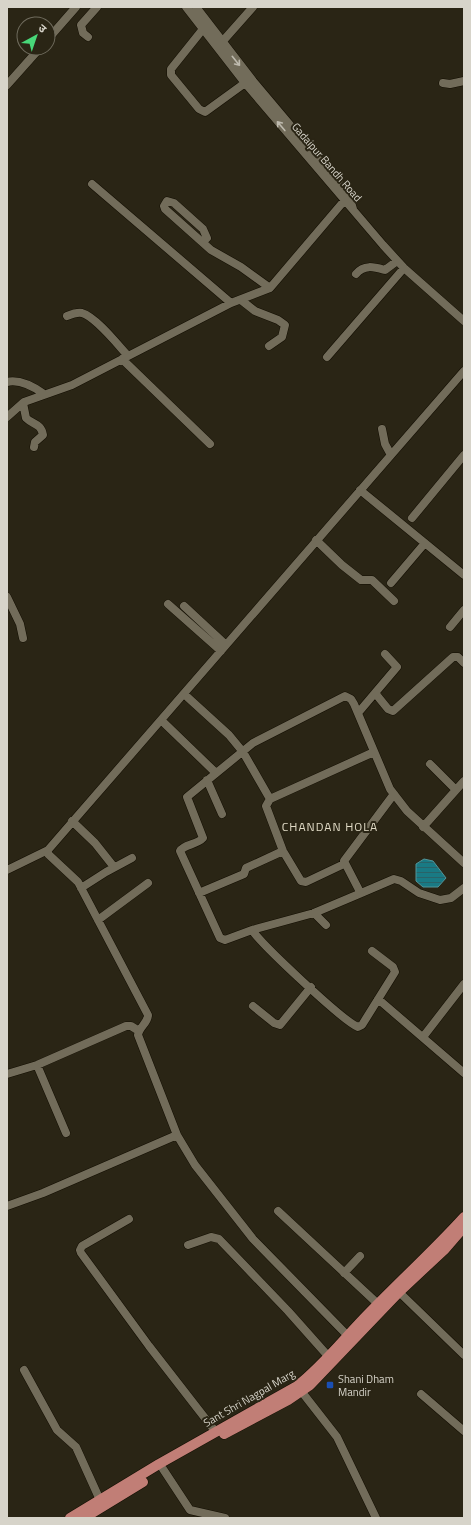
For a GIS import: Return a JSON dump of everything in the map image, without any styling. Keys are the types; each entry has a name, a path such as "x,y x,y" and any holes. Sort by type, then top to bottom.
{"main road":[{"name":"Sant Shri Nagpal Marg","path":"70,1518 215,1432 299,1388 347,1335 439,1244 464,1217"},
{"name":"Sant Shri Nagpal Marg","path":"85,1518 162,1469 318,1377 399,1292 445,1249 464,1227"}],"street":[{"path":"56,30 76,7"},
{"path":"88,37 83,33 81,26 96,7"},
{"name":"Gadaipur Bandh Road","path":"186,7 245,83 344,201 353,208 397,261 464,321"},
{"path":"196,7 222,42 348,195 353,208"},
{"path":"222,42 253,7"},
{"path":"203,29 171,69 171,75 199,109 205,112 245,83"},
{"path":"7,85 33,56"},
{"path":"443,83 450,84 464,81"},
{"path":"92,184 231,303"},
{"path":"203,242 207,238 203,229 174,203 167,201 164,206 165,209 216,254 241,267 270,288"},
{"path":"7,417 23,403 44,394 72,385 231,303 270,288 344,201"},
{"path":"356,274 360,270 371,266 385,270 397,261"},
{"path":"327,357 404,268"},
{"path":"241,300 255,311 278,320 284,326 282,337 269,346"},
{"path":"67,316 74,313 85,314 98,325 125,357 210,444"},
{"path":"7,870 48,850 464,371"},
{"path":"7,382 14,381 23,383 44,394"},
{"path":"23,403 26,418 36,423 42,429 43,435 35,442 34,447"},
{"path":"382,429 385,444 391,455"},
{"path":"412,518 464,455"},
{"path":"360,490 464,575"},
{"path":"316,540 355,576 363,581 372,580 394,601"},
{"path":"391,583 425,543"},
{"path":"7,597 20,624 23,638"},
{"path":"168,604 224,648"},
{"path":"184,606 224,648"},
{"path":"450,627 464,610"},
{"path":"358,713 397,668 395,663 385,654"},
{"path":"375,693 388,709 393,711 453,657 458,657 464,663"},
{"path":"184,694 229,735 242,752 270,799"},
{"path":"464,862 423,827 406,810 394,794 388,785 353,701 345,696 255,742 187,797 203,838 181,848 180,851 223,940 252,930 314,913 394,880 401,881 419,893 440,900 451,898 464,888"},
{"path":"161,720 216,773"},
{"path":"344,864 306,882 298,878 283,851 266,806 270,799 374,752"},
{"path":"430,764 456,790"},
{"path":"207,780 222,814"},
{"path":"423,827 464,782"},
{"path":"359,894 359,890 344,864 345,858 394,794"},
{"path":"72,821 95,843 114,867"},
{"path":"48,850 48,854 76,880 81,888 148,1015 147,1020 139,1031 138,1035 177,1135 195,1165 253,1239 347,1335"},
{"path":"199,893 244,874 246,868 283,851"},
{"path":"81,888 114,867 132,858"},
{"path":"98,920 148,883"},
{"path":"314,913 326,925"},
{"path":"252,930 270,950 337,1012 358,1027 362,1025 395,972 393,967 372,951"},
{"path":"423,1038 464,984"},
{"path":"253,1006 274,1023 280,1025 311,987"},
{"path":"378,999 464,1073"},
{"path":"7,1074 37,1065 126,1026 131,1026 139,1031"},
{"path":"37,1065 66,1133"},
{"path":"7,1206 43,1193 177,1135"},
{"path":"278,1211 378,1304"},
{"path":"129,1219 82,1246 80,1250 81,1253 149,1346 215,1432"},
{"path":"188,1245 211,1237 219,1239 288,1311 328,1356"},
{"path":"344,1273 360,1256"},
{"path":"399,1292 439,1333 464,1355"},
{"path":"24,1370 57,1430 76,1448 100,1500"},
{"path":"299,1388 337,1437 376,1518"},
{"path":"421,1394 464,1431"},
{"path":"162,1469 190,1510 225,1518"}],"water":[{"path":"424,859 433,861 446,878 438,887 423,887 416,881 416,864"}],"place":[{"name":"Shani Dham Mandir","path":"330,1385"}],"district":[{"name":"CHANDAN HOLA","path":"330,827"}]}
